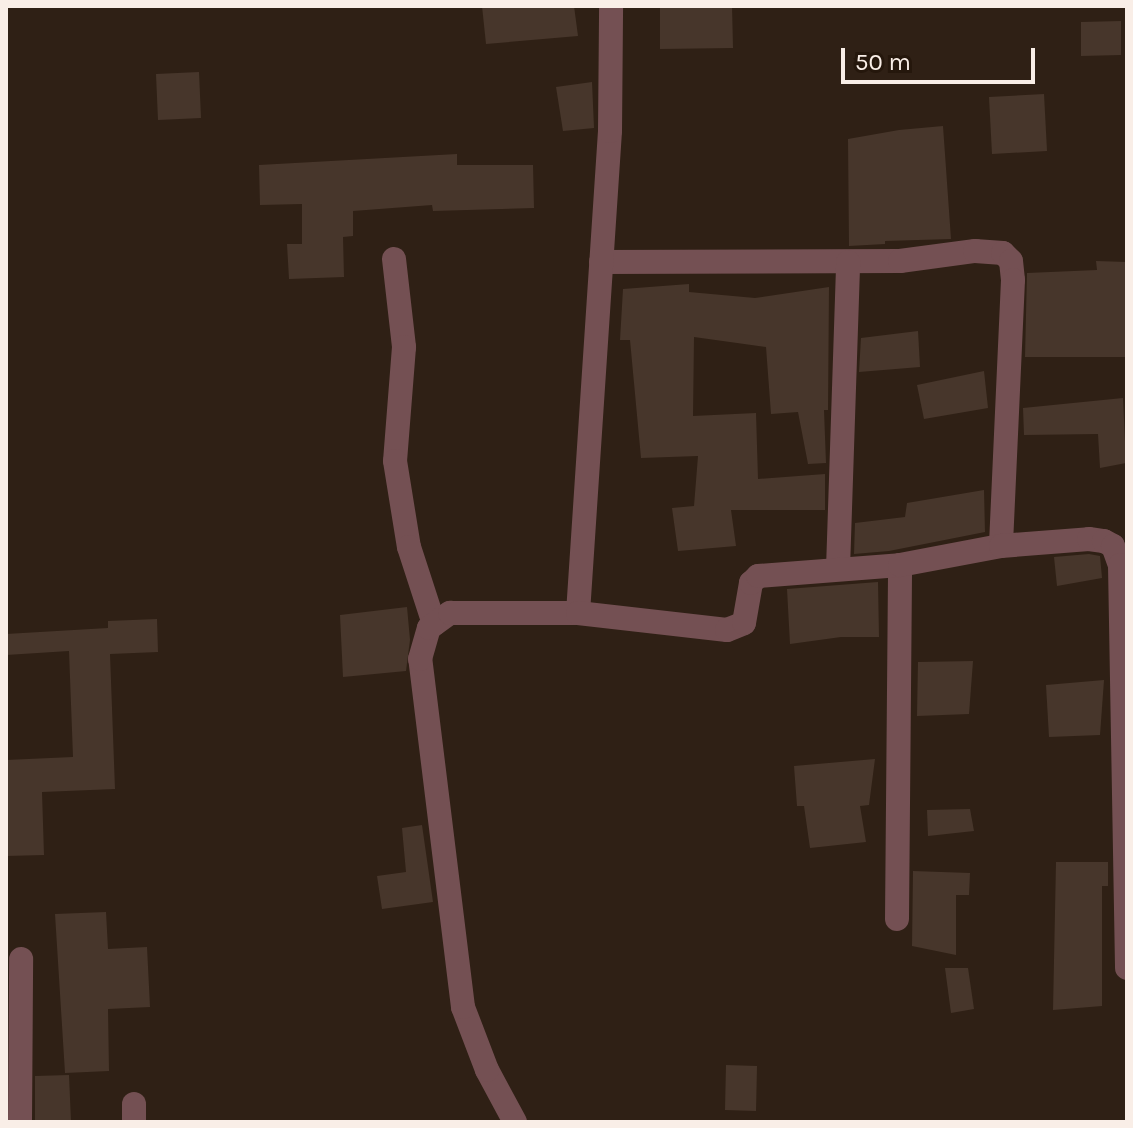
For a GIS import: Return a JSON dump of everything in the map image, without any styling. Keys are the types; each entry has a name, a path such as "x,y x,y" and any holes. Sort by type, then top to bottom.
{"street":[{"path":"578,613 610,131 611,6"},
{"path":"601,262 900,261 986,251 1003,253 1011,261 1011,363 1001,546"},
{"path":"394,259 404,347 395,461 409,547 434,624"},
{"path":"838,569 848,262"},
{"path":"515,1122 487,1070 463,1007 420,659 423,644 434,624 450,613 578,613 727,630 744,623 751,583 758,576 900,565 1001,546 1089,539 1104,541 1117,553 1127,968"},
{"path":"897,919 900,565"},
{"path":"20,1122 21,959"}],"building":[{"path":"482,6 574,6 578,36 486,44"},
{"path":"660,6 732,6 733,48 660,49"},
{"path":"1121,21 1121,55 1081,56 1081,22"},
{"path":"199,72 201,118 158,120 156,74"},
{"path":"592,82 594,128 563,131 556,87"},
{"path":"1044,94 1047,151 992,154 989,97"},
{"path":"943,126 951,239 885,241 885,244 849,246 848,139"},
{"path":"457,154 457,165 533,165 534,208 433,211 432,205 353,211 353,236 343,237 344,277 289,279 287,244 302,244 302,204 260,205 259,165"},
{"path":"1096,261 1127,262 1127,357 1025,357 1027,273 1097,270"},
{"path":"689,284 689,292 755,298 829,287 828,410 824,410 826,463 808,464 798,412 771,414 766,347 694,337 693,416 756,413 758,479 825,474 825,510 731,510 736,546 678,551 672,508 694,506 698,456 641,458 630,340 620,340 623,289"},
{"path":"918,331 920,367 859,372 861,338"},
{"path":"984,371 988,408 924,419 917,385"},
{"path":"1123,398 1126,463 1100,468 1098,434 1024,435 1023,408"},
{"path":"984,490 985,532 889,551 854,554 855,523 905,517 907,503"},
{"path":"1100,556 1102,578 1057,586 1054,557"},
{"path":"878,582 879,637 841,637 790,644 787,589"},
{"path":"407,607 410,640 406,671 343,677 340,615"},
{"path":"157,619 158,652 110,654 115,789 42,792 44,855 6,856 6,760 73,757 69,651 6,655 6,634 108,628 108,621"},
{"path":"973,661 969,714 917,716 918,662"},
{"path":"1104,680 1100,735 1049,737 1046,685"},
{"path":"875,759 869,805 860,806 866,842 810,848 804,806 797,806 794,766"},
{"path":"970,809 974,831 928,836 927,810"},
{"path":"422,825 433,902 382,909 377,876 406,872 402,828"},
{"path":"1056,862 1108,862 1108,886 1102,886 1102,1006 1053,1010"},
{"path":"913,871 970,873 969,895 956,895 956,955 912,946"},
{"path":"106,912 108,949 147,947 150,1007 108,1009 109,1071 65,1073 55,914"},
{"path":"945,968 968,968 974,1009 951,1013"},
{"path":"726,1065 757,1066 756,1111 725,1110"},
{"path":"69,1075 71,1122 35,1122 35,1076"}]}
